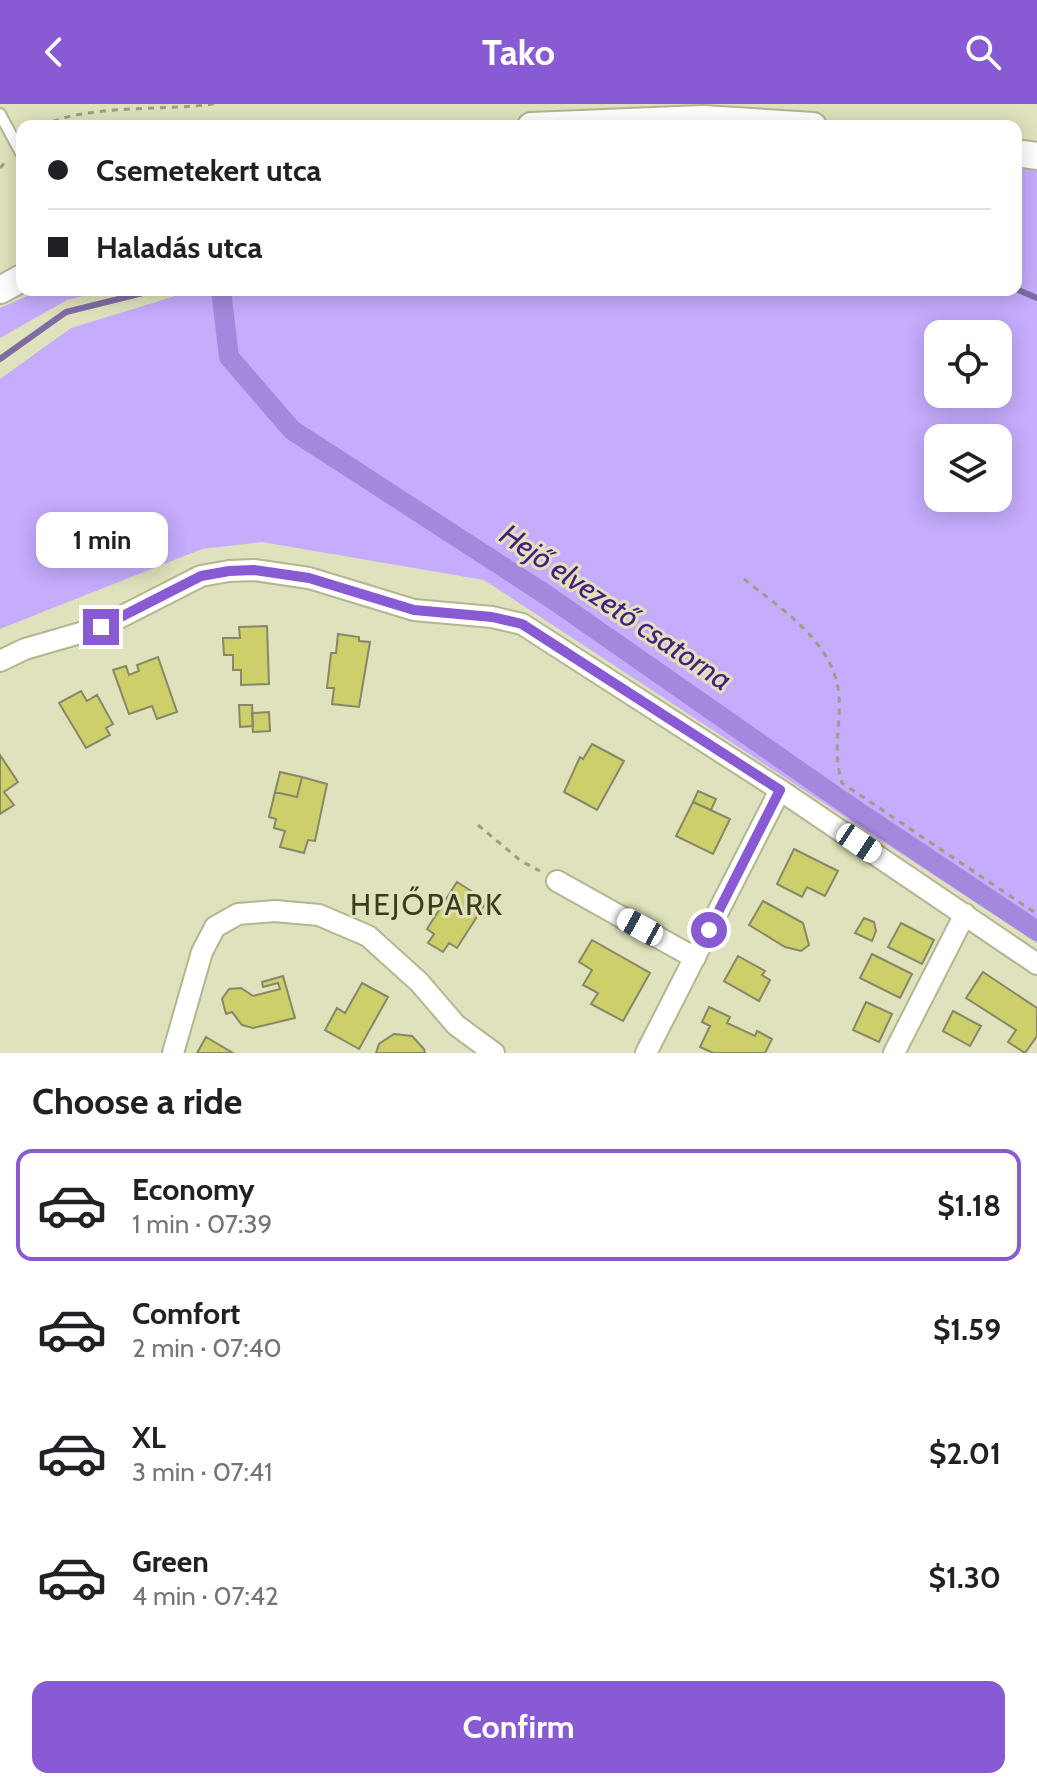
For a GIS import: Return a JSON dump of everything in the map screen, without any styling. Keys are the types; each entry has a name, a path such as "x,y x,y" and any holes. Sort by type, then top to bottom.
{"street":[{"path":"647,120 791,120"},
{"path":"0,661 25,649 101,627 201,576 229,571 254,570 309,578 414,610 492,617 522,624 780,790 1037,964"},
{"path":"646,1053 780,790"},
{"path":"557,881 695,958"},
{"path":"173,1053 202,952 215,927 238,914 275,911 319,915 368,936 419,982 456,1025 494,1053"},
{"path":"894,1053 965,914"}],"lane":[{"path":"0,114 16,144"}],"path":[{"path":"53,120 90,112 214,104"},
{"path":"744,579 807,630 830,665 839,695 836,761 842,783 1037,914"},
{"path":"478,825 521,861 557,881"}],"shaded area":[{"path":"1022,169 1037,170 1037,943 484,580 262,542 202,549 0,629 0,379 71,328 175,296 1022,296"},
{"path":"27,296 83,296 67,300 0,338 0,308"}],"building":[{"path":"267,626 269,684 241,685 241,670 233,670 233,655 224,655 223,638 240,638 239,627"},
{"path":"338,634 370,642 359,707 332,704 334,688 327,688 331,653 336,653"},
{"path":"158,657 177,712 157,719 152,706 129,714 113,670 126,666 129,675 139,671 137,665"},
{"path":"81,691 87,701 97,695 113,724 106,728 110,735 86,748 59,703"},
{"path":"239,705 252,705 253,726 240,727"},
{"path":"269,712 270,731 253,732 252,713"},
{"path":"592,744 624,761 597,810 564,792 580,757 583,759"},
{"path":"0,755 18,782 4,792 14,805 0,814"},
{"path":"280,772 302,777 297,797 275,792"},
{"path":"302,777 327,784 315,841 308,840 304,853 280,847 285,831 274,828 276,819 269,817 275,792 297,797"},
{"path":"698,791 716,799 711,810 693,802"},
{"path":"693,802 730,819 713,854 676,836"},
{"path":"794,849 838,871 825,896 807,887 802,897 777,884"},
{"path":"457,882 487,901 457,948 449,943 443,952 428,943 434,934 427,929"},
{"path":"763,901 803,923 809,945 801,951 785,947 749,925"},
{"path":"864,918 874,922 876,931 872,941 855,933"},
{"path":"901,923 934,940 922,964 888,947"},
{"path":"592,940 650,973 623,1021 591,1004 598,993 583,985 592,970 579,962"},
{"path":"872,954 912,974 900,998 860,978"},
{"path":"738,956 765,971 762,975 770,980 759,1001 724,981"},
{"path":"983,972 1037,1008 1037,1036 1025,1053 1008,1042 1016,1030 966,998"},
{"path":"283,976 295,1018 253,1028 242,1025 232,1012 226,1014 222,999 229,989 241,988 253,996 280,989 278,983 263,987 262,982"},
{"path":"362,983 388,997 359,1049 325,1030 337,1008 345,1013"},
{"path":"866,1002 892,1014 879,1042 853,1030"},
{"path":"709,1007 730,1017 727,1023 755,1036 757,1031 772,1039 765,1053 713,1053 700,1047 710,1026 702,1022"},
{"path":"953,1011 981,1026 970,1046 943,1031"},
{"path":"394,1034 412,1036 425,1053 376,1053 379,1044"},
{"path":"206,1037 233,1053 197,1053"}],"waterway":[{"path":"1022,292 1037,298"},
{"path":"0,359 66,312 131,296"},
{"name":"Hejő elvezető csatorna","path":"222,296 229,357 292,430 548,596 845,803 1037,931"}],"district":[{"name":"HEJŐPARK","path":"427,904"}],"route":[{"path":"101,627 201,576 254,570 309,578 414,610 492,617 522,624 780,790 709,930"}]}
